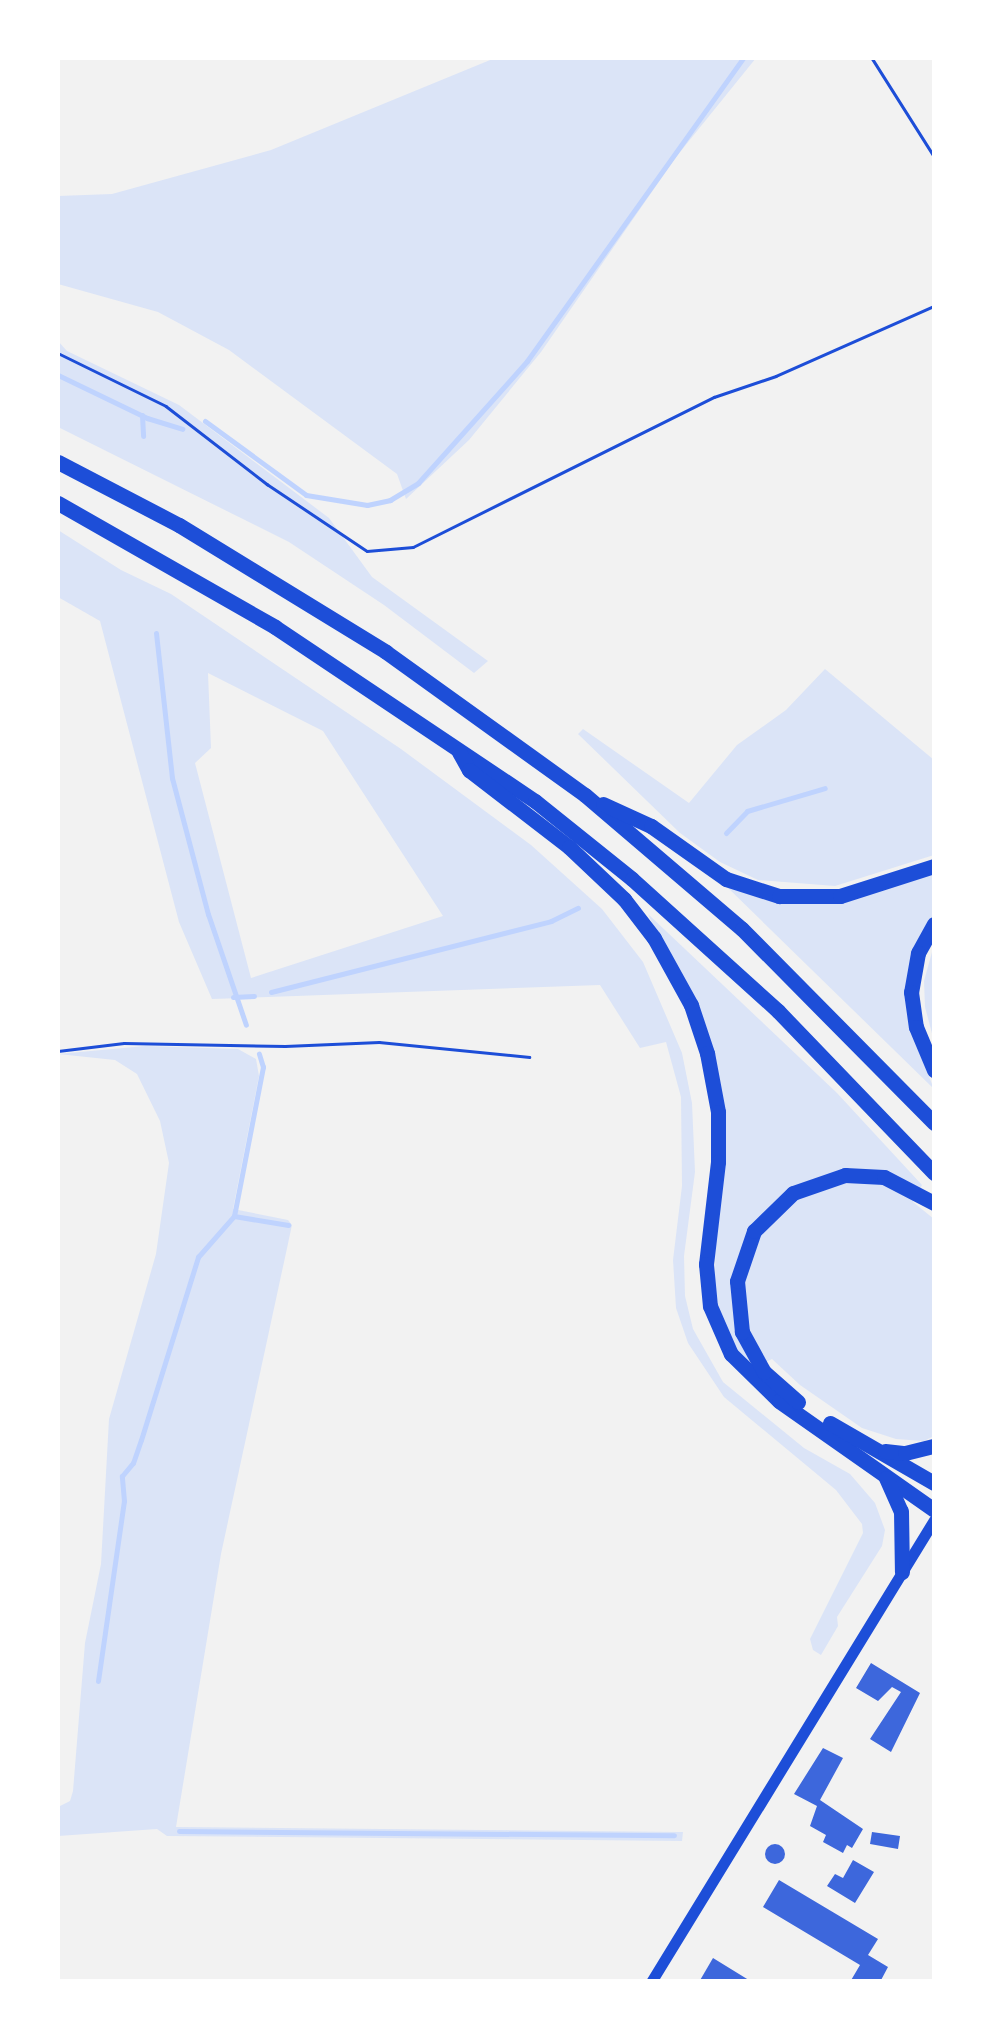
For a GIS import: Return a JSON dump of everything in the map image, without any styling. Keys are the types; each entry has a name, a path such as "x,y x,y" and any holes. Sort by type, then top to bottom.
{"highway":[{"path":"58,462 179,525 386,652 586,796 742,930 934,1123"},
{"path":"58,504 275,627 535,801 662,905 790,1023 934,1173"},
{"path":"454,745 469,770 605,880 667,958 700,1029 718,1112 718,1162 706,1264 715,1324 731,1354 756,1381 934,1510"},
{"path":"586,796 651,826 708,870 760,892 798,898 840,896 934,866"},
{"path":"934,924 918,953 911,992 916,1028 934,1070"},
{"path":"934,1203 884,1178 864,1174 828,1178 778,1204 754,1231 740,1265 739,1317 748,1346 764,1372 807,1408 934,1483"},
{"path":"874,1448 906,1453 934,1446"},
{"path":"884,1475 901,1511 902,1572"}],"main road":[{"path":"651,1982 934,1520"}],"path":[{"path":"872,58 934,156"},
{"path":"58,354 166,406 266,484 367,551 413,547 714,397 776,376 934,306"},
{"path":"58,1051 124,1043 285,1046 378,1042 529,1057"}],"shaded area":[{"path":"495,58 756,58 676,157 541,352 469,440 406,499 397,474 229,350 158,312 58,284 58,196 112,194 271,150"},
{"path":"58,341 67,351 179,405 329,518 372,577 488,661 474,673 384,605 289,542 58,427"},
{"path":"58,530 121,570 171,594 401,749 531,845 602,909 643,962 682,1053 692,1103 695,1172 684,1256 685,1296 693,1329 723,1382 804,1448 850,1474 875,1503 885,1530 882,1546 837,1617 838,1626 821,1655 813,1650 810,1639 863,1533 862,1524 836,1490 724,1397 688,1343 676,1308 673,1260 682,1186 681,1097 666,1042 640,1048 600,985 212,999 179,922 100,621 58,597","holes":["208,673 323,731 443,916 251,978 195,763 211,748"]},
{"path":"825,669 934,760 934,855 835,886 758,880 720,862 680,833 578,734 583,729 689,803 737,745 786,710"},
{"path":"934,872 934,913 914,947 918,1049 934,1089 726,886 766,900 841,903"},
{"path":"648,914 837,1093 922,1185 913,1202 934,1219 934,1436 924,1441 896,1439 862,1428 800,1385 772,1359 752,1369 736,1349 721,1319 715,1289 717,1067"},
{"path":"934,945 934,1041 925,1007 924,981"},
{"path":"145,1046 238,1049 256,1059 259,1076 233,1209 288,1220 292,1225 221,1554 176,1827 683,1832 682,1841 167,1836 157,1829 58,1836 58,1807 70,1801 73,1791 85,1643 101,1564 109,1419 156,1254 169,1163 160,1121 137,1074 115,1060 58,1054"}],"building":[{"path":"871,1663 920,1693 891,1752 870,1739 901,1692 892,1687 878,1701 856,1688"},
{"path":"823,1748 843,1758 820,1800 863,1829 852,1848 847,1845 843,1853 823,1842 826,1835 810,1826 817,1806 794,1794"},
{"path":"872,1832 900,1836 898,1849 870,1844"},
{"path":"775,1844 785,1854 775,1864 765,1854"},
{"path":"853,1860 874,1872 855,1903 827,1886 835,1874 843,1878"},
{"path":"779,1880 878,1939 868,1955 888,1967 880,1982 850,1982 860,1965 763,1907"},
{"path":"713,1958 752,1982 699,1982"}],"waterway":[{"path":"205,421 306,495 367,505 390,500 418,483 527,361 743,58"},
{"path":"58,375 147,418 182,429"},
{"path":"142,415 143,436"},
{"path":"156,633 172,778 208,914 246,1025"},
{"path":"726,833 747,811 825,788"},
{"path":"271,992 551,921 578,908"},
{"path":"233,997 254,996"},
{"path":"98,1681 124,1501 122,1476 133,1463 141,1440 198,1257 234,1216 263,1067 259,1054"},
{"path":"234,1216 288,1225"},
{"path":"179,1831 674,1835"}]}
